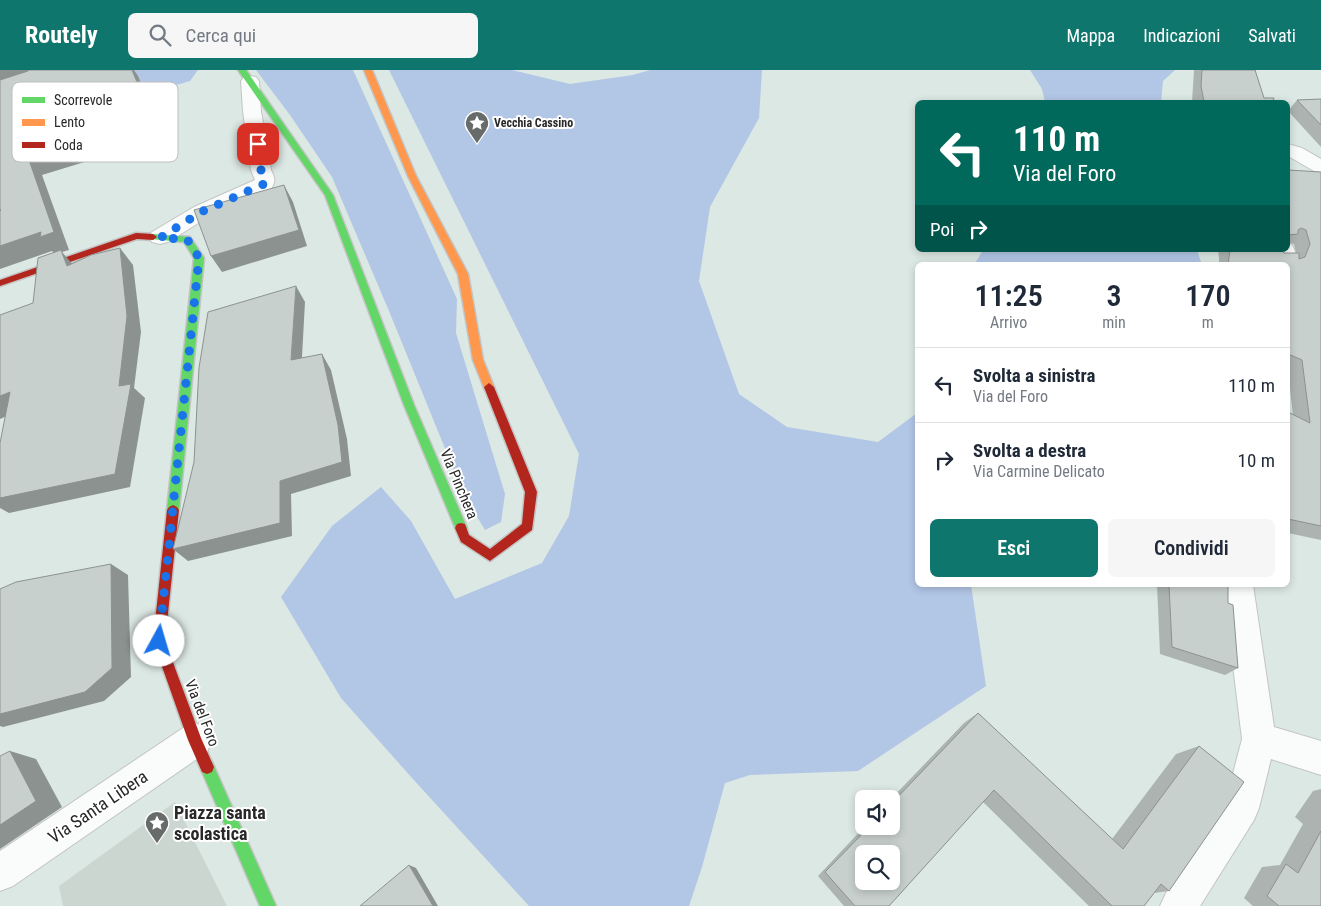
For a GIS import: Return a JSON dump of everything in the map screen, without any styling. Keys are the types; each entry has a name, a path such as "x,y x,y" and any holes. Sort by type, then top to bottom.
{"street":[{"name":"Via Pinchera","path":"246,75 329,195 409,405 466,538 490,556 528,526 531,492 478,360 463,274 412,176 368,70"},
{"path":"160,238 201,212 264,184 265,179 261,170 246,75"},
{"path":"1290,151 1321,167"},
{"name":"Via del Foro","path":"0,283 136,236 187,239 199,258 159,641 195,740 268,906"},
{"path":"1179,906 1242,808 1259,739 1238,587"},
{"path":"1259,739 1321,758"},
{"name":"Via Santa Libera","path":"0,873 195,740"}],"shaded area":[{"path":"57,70 198,70 190,81 178,84 178,82 101,82"},
{"path":"256,70 353,70 457,299 456,333 505,494 501,522 485,530 464,495 332,177 290,115"},
{"path":"389,70 512,70 570,84 633,75 650,70 762,70 759,118 710,207 699,281 739,394 787,427 878,442 915,414 915,587 971,587 986,686 858,771 750,775 725,783 702,867 689,906 529,906 341,698 281,597 332,526 381,487 411,521 455,599 542,563 569,516 579,454"},
{"path":"1030,70 1175,70 1163,81 1161,100 1045,100 1042,89"},
{"path":"982,252 1198,252 1201,262 976,262"},
{"name":"Piazza santa scolastica","path":"175,802 227,906 63,906 59,886"}],"building":[{"path":"132,70 137,82 12,82 12,162 30,162 54,232 40,237 41,232 0,246 0,80 28,71"},
{"path":"1202,70 1255,70 1264,98 1274,98 1274,100 1204,100 1201,86"},
{"path":"1321,99 1321,125 1297,100"},
{"path":"1290,170 1321,172 1321,526 1290,519 1290,413 1310,423 1302,360 1290,355 1290,262 1228,262 1230,252 1299,253 1299,259 1305,257 1310,244 1306,230 1301,228 1298,230 1298,234 1290,235"},
{"path":"284,185 299,230 211,256 194,210"},
{"path":"120,248 127,316 119,386 131,384 115,474 0,498 0,443 10,392 0,396 0,315 33,303 38,258 61,250 67,266 91,255"},
{"path":"296,286 291,360 322,354 338,425 342,462 280,481 280,523 173,549 194,462 199,368 208,312"},
{"path":"111,564 112,668 85,692 0,714 0,589 16,582"},
{"path":"1169,587 1228,587 1228,603 1233,605 1238,668 1172,647"},
{"path":"978,713 1123,849 1199,746 1244,782 1169,891 1161,884 1144,906 1112,906 994,790 889,906 855,906 825,872 861,835 900,835 900,795"},
{"path":"10,751 36,801 0,825 0,756"},
{"path":"1321,831 1321,906 1279,906 1267,896 1286,864 1298,873"},
{"path":"409,865 433,906 360,906"}],"traffic: fast":[{"path":"242,70 329,195 409,405 461,528"},
{"path":"153,237 187,239 199,258 173,510"},
{"path":"207,767 268,906"}],"traffic: slow":[{"path":"368,70 412,176 463,274 478,360 489,387"}],"traffic: jam":[{"path":"0,283 136,236 153,237"},
{"path":"461,528 465,538 490,556 528,526 531,492 489,387"},
{"path":"173,510 159,641 195,740 207,767"}],"place":[{"name":"Vecchia Cassino","path":"477,144"},
{"name":"Piazza santa scolastica","path":"157,844"}],"route":[{"path":"159,641 199,258 187,239 160,238 201,212 264,184 265,179 261,170 258,144"}]}
